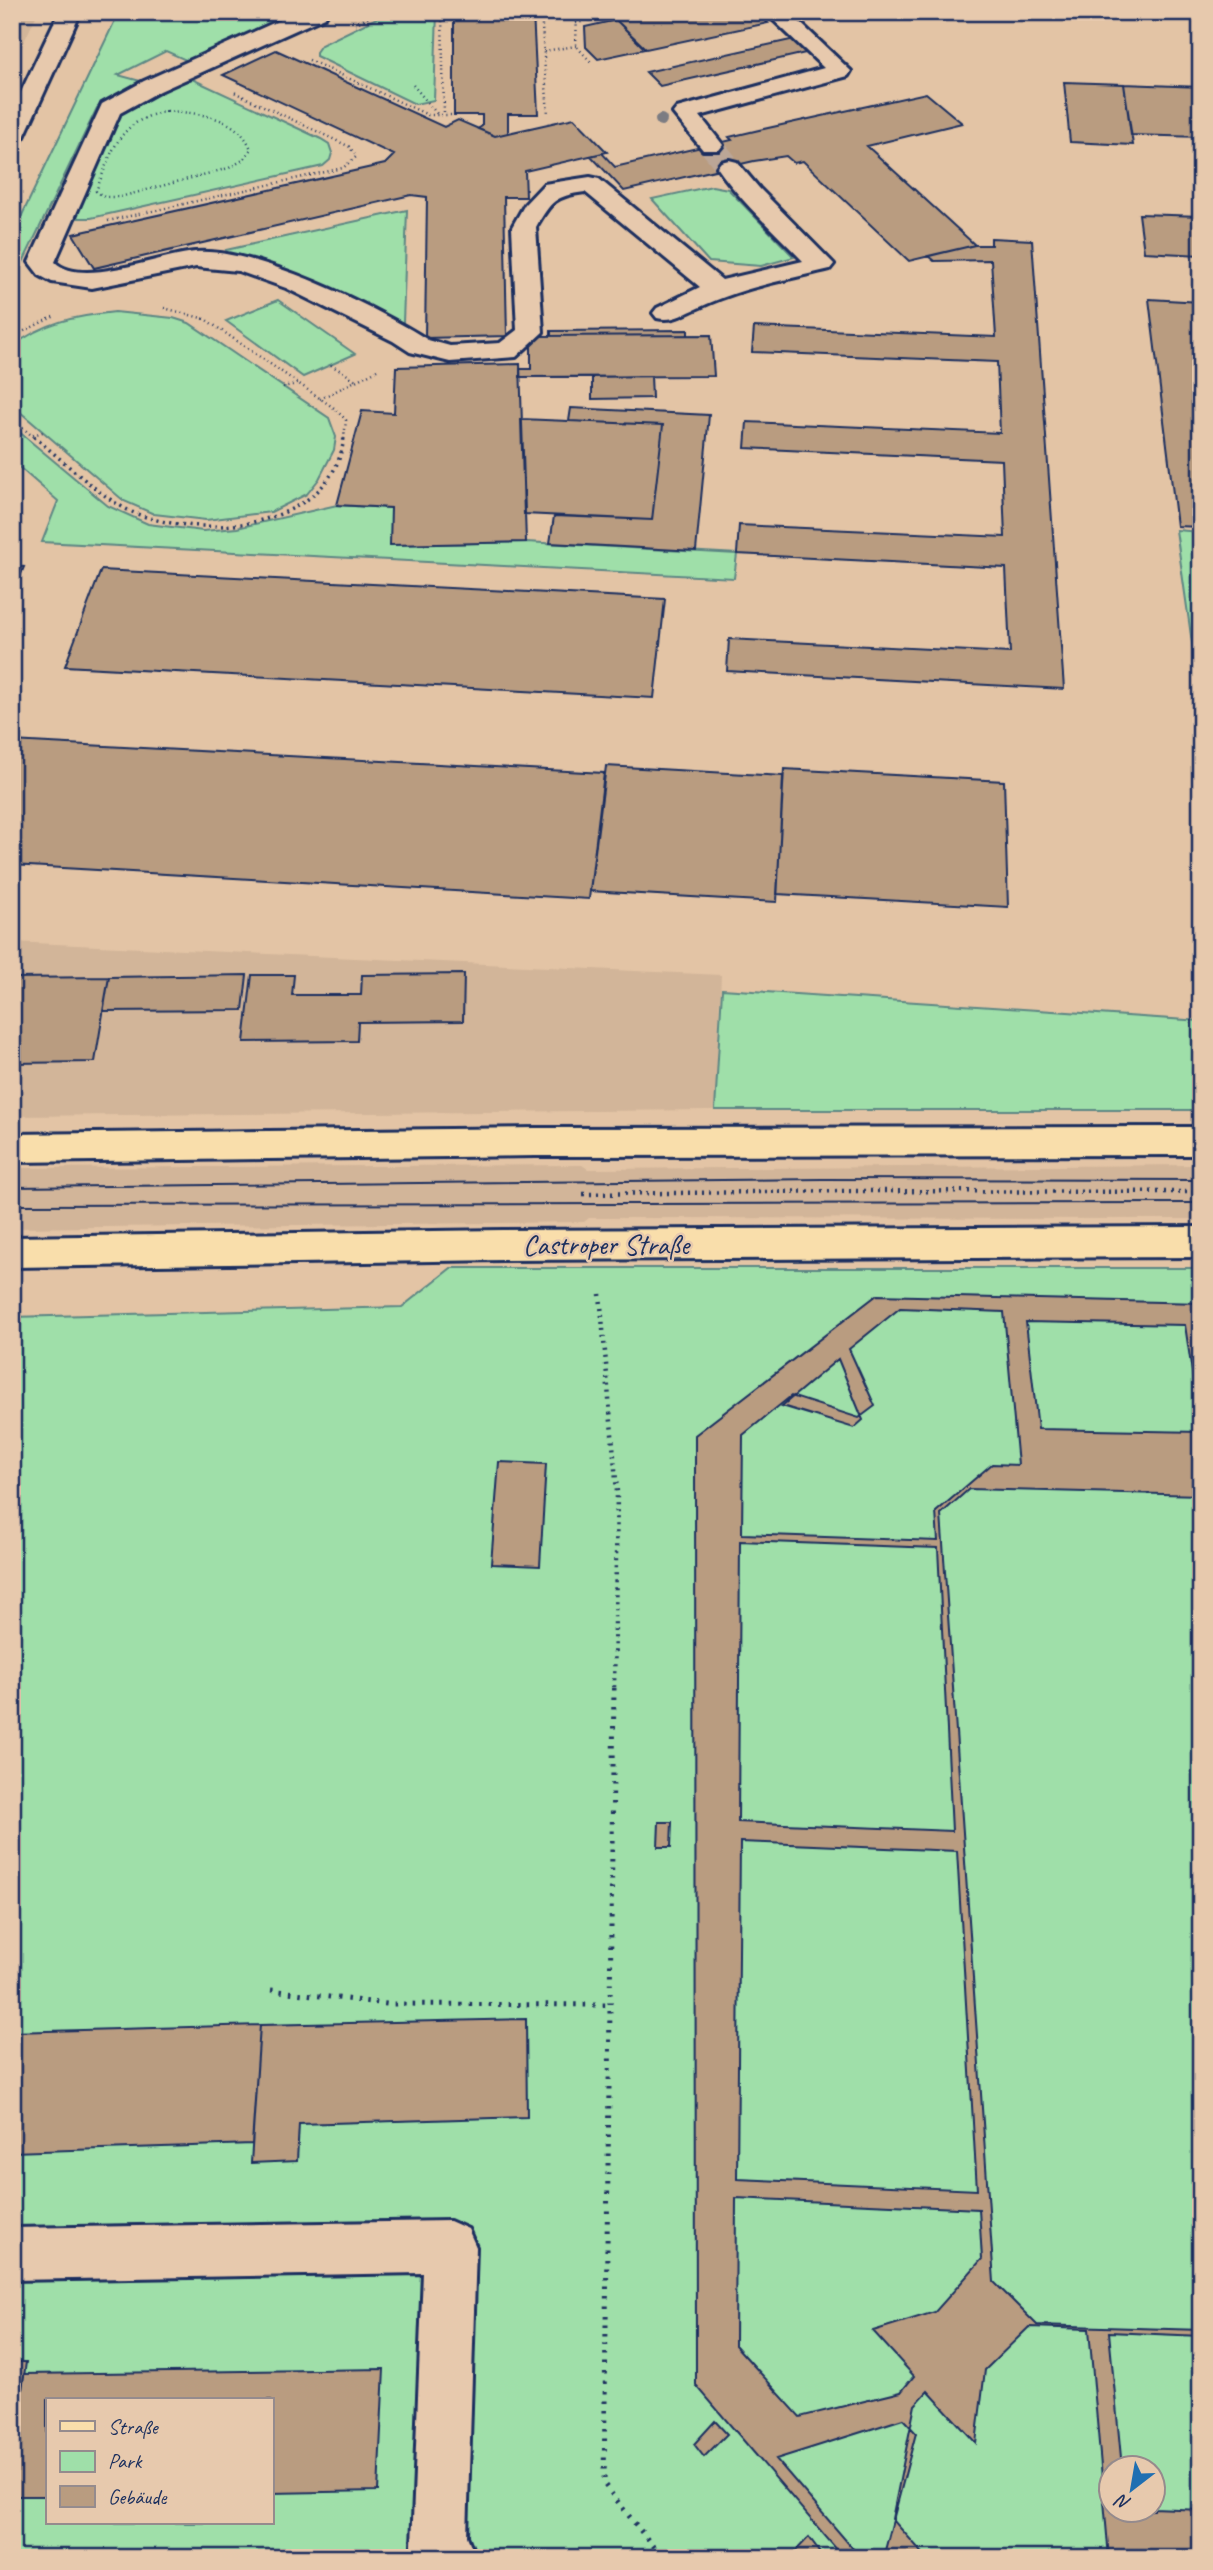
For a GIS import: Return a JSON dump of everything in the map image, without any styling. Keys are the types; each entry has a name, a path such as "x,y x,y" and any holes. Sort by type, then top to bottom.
{"main road":[{"path":"12,1148 535,1142 1201,1141"},
{"name":"Castroper Straße","path":"12,1252 516,1245 1201,1242"}],"street":[{"path":"15,123 69,12"},
{"path":"317,12 110,108 42,262 48,270 61,277 93,280 196,259 242,264 295,283 402,335 419,346 450,354 506,351 530,332 524,227 534,209 553,189 590,184 717,289"},
{"path":"711,145 685,113 840,71 776,12"},
{"path":"666,313 717,289 821,264 750,193 729,167"},
{"path":"12,2254 450,2247 439,2545 449,2558"}],"path":[{"path":"442,12 444,115"},
{"path":"541,12 548,115"},
{"path":"577,12 576,46 592,63"},
{"path":"576,23 634,12"},
{"path":"261,37 428,115 454,115"},
{"path":"544,51 576,46"},
{"path":"59,224 85,226 113,220 342,168 356,157 350,147 187,70"},
{"path":"413,85 439,115"},
{"path":"167,111 189,112 213,117 243,132 250,140 251,149 243,160 229,168 120,197 104,197 96,191 126,126 137,117 167,111"},
{"path":"12,419 116,503 134,513 179,525 206,528 278,516 300,506 333,475 347,438 346,420 298,383 205,319 153,306"},
{"path":"12,337 64,313"},
{"path":"331,365 357,380"},
{"path":"283,387 298,383"},
{"path":"33,435 43,432"},
{"path":"583,1182 583,1203"},
{"path":"583,1194 848,1191 1201,1192"},
{"path":"603,1294 617,1492 604,2484 662,2558"},
{"path":"271,1990 387,2004 610,2005"}],"shaded area":[{"path":"12,12 38,12 12,67"},
{"path":"12,942 721,975 715,1110 12,1116"},
{"path":"582,1165 588,1169 1201,1165 1201,1219 589,1218 584,1222 12,1228 12,1168"}],"green space":[{"path":"119,12 295,12 188,61 166,51 118,75 144,82 107,100 97,108 12,285 12,236"},
{"path":"389,12 437,12 434,100 415,104 316,56 321,45"},
{"path":"192,79 321,139 329,144 332,153 330,160 323,166 91,218 78,218 74,211 123,109 136,99"},
{"path":"712,186 728,189 794,257 761,266 709,262 652,199"},
{"path":"407,210 403,323 392,322 267,264 229,258 226,250"},
{"path":"278,300 355,354 303,377 226,321"},
{"path":"115,312 173,318 189,323 329,418 336,437 334,450 319,479 307,494 271,512 206,520 154,514 124,501 12,405 12,347 48,326"},
{"path":"12,426 108,506 148,524 203,531 237,528 337,505 391,508 391,545 526,542 737,554 734,578 42,542 58,501 12,461"},
{"path":"1176,530 1201,532 1201,699 1200,699"},
{"path":"722,989 1201,1021 1201,1110 715,1110"},
{"path":"451,1268 1201,1268 1201,2558 12,2558 12,1317 402,1307"}],"building":[{"path":"454,12 533,12 538,114 508,114 508,133 495,136 478,129 482,126 482,115 454,115"},
{"path":"652,12 756,12 768,23 646,49 616,20"},
{"path":"616,20 645,49 598,59 586,47 585,27"},
{"path":"795,39 810,52 660,86 646,72"},
{"path":"276,50 444,127 458,120 495,136 574,118 607,152 525,171 526,197 504,197 507,336 425,338 427,197 411,195 94,268 73,234 385,164 394,155 223,75"},
{"path":"1064,82 1124,84 1133,145 1070,142"},
{"path":"1124,84 1201,87 1201,137 1131,135"},
{"path":"926,93 962,123 867,146 975,245 909,261 803,161 794,163 786,156 754,161 624,191 591,156 602,153 615,167 732,140 729,137"},
{"path":"1139,214 1201,216 1201,255 1144,252"},
{"path":"991,238 1032,240 1064,689 727,671 729,639 1010,653 1006,568 737,554 739,525 1005,537 1002,460 745,448 747,422 1000,433 997,362 752,352 754,327 996,337 991,260 934,261 928,256 975,245 991,245"},
{"path":"1149,299 1201,302 1201,527 1177,526"},
{"path":"688,330 688,335 551,336 551,331"},
{"path":"711,335 714,376 520,377 520,369 531,369 531,336"},
{"path":"520,364 526,542 390,545 391,508 337,505 362,411 394,413 396,367"},
{"path":"651,376 652,398 592,399 592,377"},
{"path":"571,408 709,415 696,551 550,543 554,516 652,520 663,425 569,421"},
{"path":"521,419 663,425 652,520 524,514"},
{"path":"12,566 24,567 12,596"},
{"path":"101,570 665,599 654,698 65,666"},
{"path":"12,741 604,773 589,899 12,865"},
{"path":"606,766 783,776 777,902 590,891"},
{"path":"784,769 1004,781 1008,907 777,894"},
{"path":"464,974 463,1021 358,1022 357,1041 244,1042 252,975 294,975 292,995 361,995 362,975"},
{"path":"247,975 243,1010 103,1011 109,977"},
{"path":"109,977 95,1062 12,1063 12,978"},
{"path":"877,1295 1201,1303 1201,1495 969,1489 941,1514 994,2282 1037,2325 1201,2330 1201,2558 883,2558 916,2433 903,2419 776,2459 861,2558 844,2558 696,2385 695,1435","holes":["838,1359 863,1420 854,1428 782,1406"]},
{"path":"900,1308 1004,1312 1018,1465 992,1464 936,1512 938,1541 742,1534 743,1435 791,1396 859,1418 875,1406 849,1349"},
{"path":"1026,1322 1185,1325 1201,1432 1038,1429"},
{"path":"499,1462 546,1464 540,1566 491,1564"},
{"path":"740,1541 938,1548 952,1831 738,1822"},
{"path":"659,1822 672,1822 671,1847 658,1847"},
{"path":"740,1842 957,1851 977,2190 737,2179"},
{"path":"526,2019 527,2117 299,2124 297,2161 251,2163 260,2025"},
{"path":"260,2025 252,2144 12,2152 12,2032"},
{"path":"736,2198 979,2209 982,2259 935,2312 873,2331 914,2376 901,2392 800,2417 735,2345"},
{"path":"1029,2327 1089,2329 1100,2454 1098,2524 1106,2524 1109,2558 927,2558 892,2519 915,2405 928,2391 976,2443 985,2370"},
{"path":"1109,2332 1201,2336 1201,2510 1168,2509 1168,2454 1121,2454"},
{"path":"12,2362 26,2362 12,2461"},
{"path":"384,2369 378,2491 273,2493 273,2398 46,2398 46,2496 12,2496 12,2461 24,2374"},
{"path":"715,2421 727,2434 704,2457 694,2444"},
{"path":"809,2537 820,2552 814,2558 789,2558"}],"tunnel":[{"path":"711,145 729,167"}],"tram line":[{"path":"12,1187 822,1179 1201,1180"},
{"path":"12,1205 1201,1203"}]}
